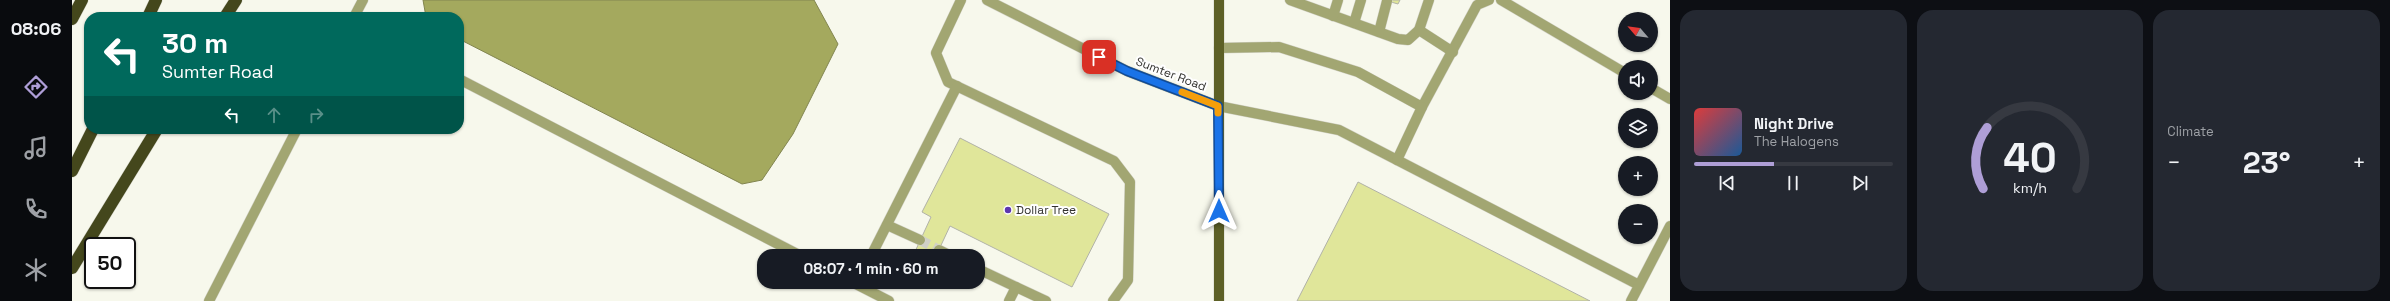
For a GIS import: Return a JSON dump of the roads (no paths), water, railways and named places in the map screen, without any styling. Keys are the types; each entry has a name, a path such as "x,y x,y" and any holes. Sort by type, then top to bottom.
{"highway":[{"path":"72,19 82,0"},
{"path":"150,12 156,0"},
{"path":"228,12 236,0"},
{"path":"72,171 90,134"},
{"path":"72,268 154,134"}],"main road":[{"path":"1219,0 1219,301"}],"street":[{"path":"357,12 363,0"},
{"path":"961,0 936,53 948,82 1114,161 1130,182 1128,280 1112,301"},
{"name":"Sumter Road","path":"987,0 1127,71 1218,106 1339,130 1639,285"},
{"path":"1290,0 1398,40 1408,40 1418,30 1429,0"},
{"path":"1333,16 1338,0"},
{"path":"1354,23 1361,0"},
{"path":"1397,160 1422,107 1477,5 1490,0"},
{"path":"1501,0 1618,69"},
{"path":"1379,32 1387,1"},
{"path":"1418,30 1453,52"},
{"path":"1219,48 1279,47 1358,72 1422,107"},
{"path":"464,82 787,249"},
{"path":"875,249 957,86"},
{"path":"1658,92 1670,99"},
{"path":"209,301 294,134"},
{"path":"887,225 920,240"},
{"path":"1631,301 1670,226"},
{"path":"985,272 1046,301"},
{"path":"1010,301 1016,288"},
{"path":"867,289 889,301"}],"tunnel":[{"path":"920,240 937,249"}],"place":[{"name":"Dollar Tree","path":"1008,210"}]}
